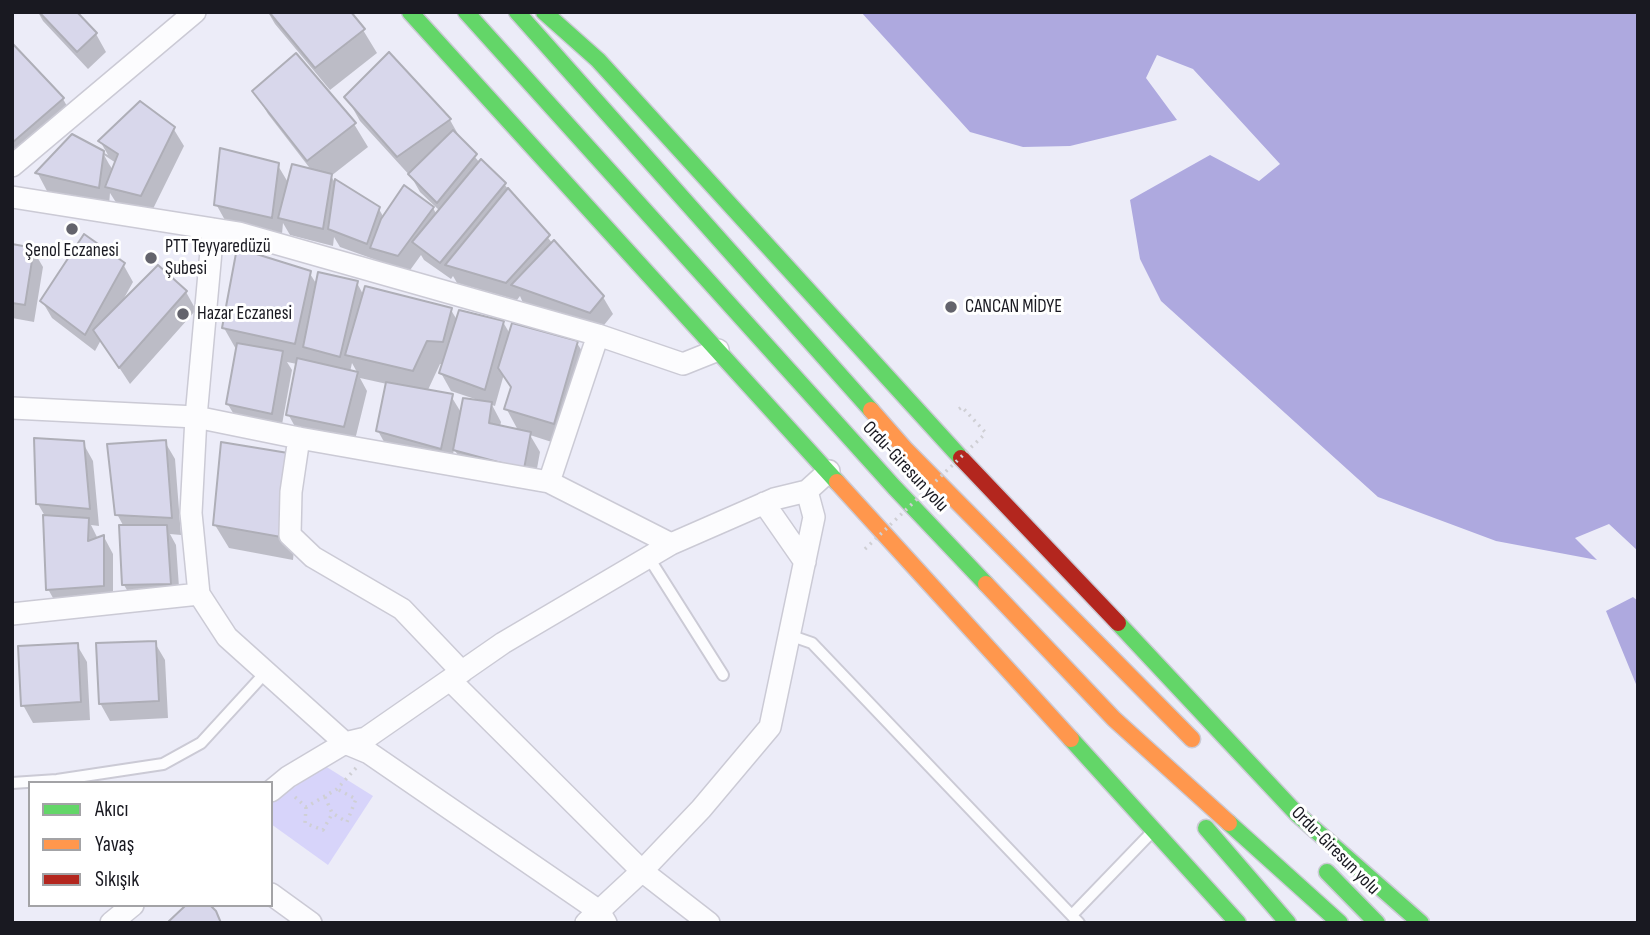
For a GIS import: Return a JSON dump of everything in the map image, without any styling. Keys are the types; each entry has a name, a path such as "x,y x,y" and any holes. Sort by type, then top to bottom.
{"main road":[{"path":"410,12 1238,923"},
{"name":"Ordu-Giresun yolu","path":"466,12 894,487 1114,719 1340,923"},
{"name":"Ordu-Giresun yolu","path":"517,12 714,231 905,450 1204,751"},
{"path":"544,12 598,60 900,394 1297,814"},
{"path":"1128,674 1297,814 1421,923"},
{"path":"1114,719 1257,889 1289,923"},
{"name":"Ordu-Giresun yolu","path":"1320,865 1377,923"}],"street":[{"path":"12,166 195,12"},
{"path":"12,197 239,233 598,335 683,364 719,350"},
{"path":"213,229 196,417 191,513 199,594 227,637 345,743 369,753 597,919 701,809 770,727 814,517 807,491"},
{"path":"549,482 598,335"},
{"path":"12,408 196,417 549,482 671,544"},
{"path":"299,438 291,492 290,535 313,557 402,609 456,676 642,871 709,923"},
{"path":"275,788 345,743 366,738 503,643 671,544 764,503 807,491 829,471"},
{"path":"764,503 805,562"},
{"path":"12,614 199,594"},
{"path":"273,895 311,923"},
{"path":"111,923 131,907"}],"lane":[{"path":"649,558 723,675"},
{"path":"789,635 812,643 1076,919 1154,830"},
{"path":"42,781 163,764 201,743 266,673"}],"path":[{"path":"865,549 986,433 962,407 959,409"},
{"path":"306,807 337,789 369,753"},
{"path":"275,788 306,807"},
{"path":"325,796 332,813 347,822 356,799 337,789"},
{"path":"306,807 305,823 323,830 332,813"}],"shaded area":[{"path":"861,12 1638,12 1638,551 1609,524 1575,538 1597,560 1496,541 1378,497 1161,301 1140,259 1130,200 1210,155 1259,181 1280,164 1193,69 1157,55 1146,78 1177,120 1070,146 1023,147 970,132"},
{"path":"1633,597 1638,601 1638,689 1606,611"},
{"path":"325,766 373,796 328,865 273,825 273,802"}],"building":[{"path":"39,12 77,12 97,33 77,52"},
{"path":"269,12 351,12 365,29 315,68"},
{"path":"12,43 64,98 12,143"},
{"path":"389,52 451,119 397,157 344,97"},
{"path":"296,53 356,123 307,161 252,91"},
{"path":"140,101 175,127 141,196 105,187 118,154 98,141"},
{"path":"453,130 477,154 437,203 408,174"},
{"path":"72,134 104,151 99,188 35,173"},
{"path":"220,148 279,163 272,218 214,205"},
{"path":"481,159 506,183 440,263 412,242"},
{"path":"292,164 332,174 323,229 278,218"},
{"path":"335,179 380,207 367,244 328,229"},
{"path":"404,185 434,207 398,256 370,248 381,219"},
{"path":"508,188 550,235 506,283 445,265"},
{"path":"84,234 125,263 85,335 40,301"},
{"path":"554,240 604,296 590,313 511,285"},
{"path":"12,244 34,248 25,305 12,303"},
{"path":"237,248 311,271 295,344 222,328"},
{"path":"158,265 187,291 119,368 93,330"},
{"path":"318,272 358,281 340,357 303,347"},
{"path":"365,286 452,308 443,342 427,341 413,371 345,355"},
{"path":"459,310 504,321 485,390 439,373"},
{"path":"512,323 578,341 554,424 504,409 511,387 498,368"},
{"path":"237,343 283,351 272,414 226,404"},
{"path":"297,358 358,372 344,427 286,415"},
{"path":"386,382 453,394 441,449 376,431"},
{"path":"463,398 492,402 489,423 531,432 524,469 453,450"},
{"path":"34,438 84,441 90,509 36,504"},
{"path":"166,440 172,518 115,515 107,444"},
{"path":"221,442 288,453 281,537 213,525"},
{"path":"43,515 89,518 88,541 104,535 104,586 46,590"},
{"path":"119,525 167,525 171,584 122,585"},
{"path":"156,641 159,701 99,704 96,643"},
{"path":"78,643 81,702 21,706 18,646"},
{"path":"184,907 212,907 221,923 167,923"}],"traffic: fast":[{"path":"410,12 837,482"},
{"path":"466,12 894,487 986,584"},
{"path":"517,12 871,410"},
{"path":"544,12 598,60 961,458"},
{"path":"1118,623 1297,814 1421,923"},
{"path":"1071,739 1238,923"},
{"path":"1229,823 1340,923"},
{"path":"1206,828 1288,923"},
{"path":"1327,872 1377,923"}],"traffic: slow":[{"path":"871,410 906,450 1192,739"},
{"path":"837,482 1071,739"},
{"path":"986,584 1114,719 1229,823"}],"traffic: jam":[{"path":"961,458 1118,623"}],"place":[{"name":"Şenol Eczanesi","path":"72,229"},
{"name":"PTT Teyyaredüzü Şubesi","path":"151,258"},
{"name":"CANCAN MİDYE","path":"951,307"},
{"name":"Hazar Eczanesi","path":"183,314"}]}
